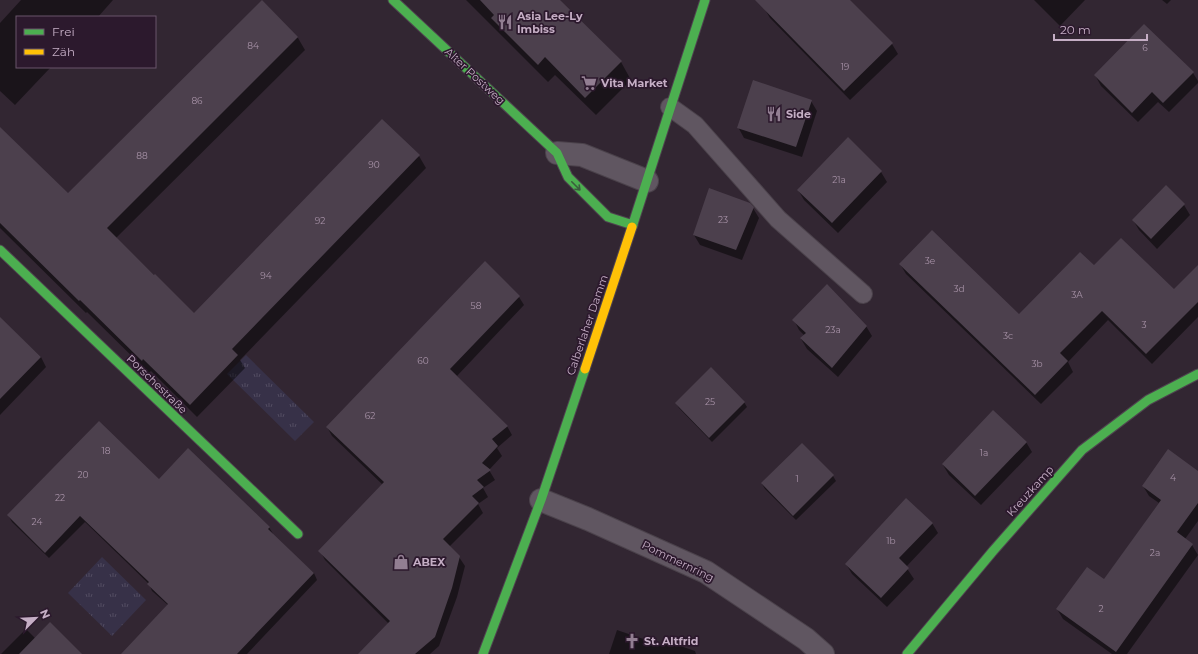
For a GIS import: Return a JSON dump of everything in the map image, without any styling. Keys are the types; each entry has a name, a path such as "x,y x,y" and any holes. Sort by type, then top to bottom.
{"street":[{"name":"Alter Postweg","path":"393,0 557,153 568,177 608,217 633,225"},
{"name":"Calberlaher Damm","path":"483,654 541,500 633,225 705,0"},
{"path":"557,153 582,155 647,181"},
{"name":"Porschestraße","path":"0,250 298,534"},
{"name":"Kreuzkamp","path":"907,654 993,551 1082,450 1148,400 1198,374"},
{"name":"Pommernring","path":"541,500 588,519 706,572 806,639 823,654"}],"lane":[{"path":"670,107 695,125 778,219 863,294"}],"green space":[{"path":"246,355 314,422 295,441 227,374"},
{"path":"102,557 146,600 112,636 68,593"}],"building":[{"path":"262,0 298,37 107,228 154,275 155,274 194,313 382,119 420,155 232,349 238,355 190,405 143,359 142,361 80,300 79,301 0,223 0,127 68,193"},
{"path":"480,0 560,0 622,61 585,98 545,57 538,65 491,18 494,15"},
{"path":"755,0 850,0 893,43 844,91"},
{"path":"1144,24 1194,72 1163,103 1152,92 1132,113 1094,75"},
{"name":"Side","path":"753,80 812,100 796,147 737,128"},
{"path":"848,137 882,171 832,223 797,190"},
{"path":"1166,185 1185,204 1151,239 1132,220"},
{"path":"709,188 750,203 754,207 736,250 693,235"},
{"path":"932,230 1019,314 1080,252 1094,265 1121,238 1174,289 1198,265 1198,302 1146,354 1102,311 1060,353 1068,361 1035,395 899,264"},
{"path":"485,261 520,296 450,369 508,426 492,439 498,446 482,463 491,470 477,480 484,487 472,496 479,503 443,539 460,556 452,588 435,637 415,654 358,654 390,621 318,551 384,482 326,427"},
{"path":"827,284 867,326 832,368 800,338 806,333 792,320"},
{"path":"0,317 41,357 0,399"},
{"path":"711,367 745,402 709,438 675,403"},
{"path":"993,410 1027,442 975,496 942,464"},
{"path":"99,421 159,479 188,448 270,527 268,529 314,573 237,654 121,654 168,604 147,584 149,582 80,516 45,553 7,515"},
{"path":"802,443 834,475 793,516 761,483"},
{"path":"1168,449 1198,471 1198,503 1177,532 1193,544 1116,652 1056,609 1087,567 1104,579 1161,500 1142,486"},
{"path":"906,498 933,523 899,558 909,568 881,598 845,564"},
{"path":"50,622 82,654 19,654"}],"traffic: fast":[{"path":"393,0 557,153 568,177 608,217 633,225"},
{"path":"632,227 705,0"},
{"path":"0,250 298,534"},
{"path":"483,654 541,500 585,369"},
{"path":"907,654 993,551 1082,450 1148,400 1198,374"}],"traffic: slow":[{"path":"585,369 632,227"}],"place":[{"name":"Asia Lee-Ly Imbiss","path":"505,22"},
{"name":"Vita Market","path":"589,83"},
{"name":"Side","path":"774,114"},
{"name":"ABEX","path":"401,562"},
{"name":"St. Altfrid","path":"632,641"}]}
